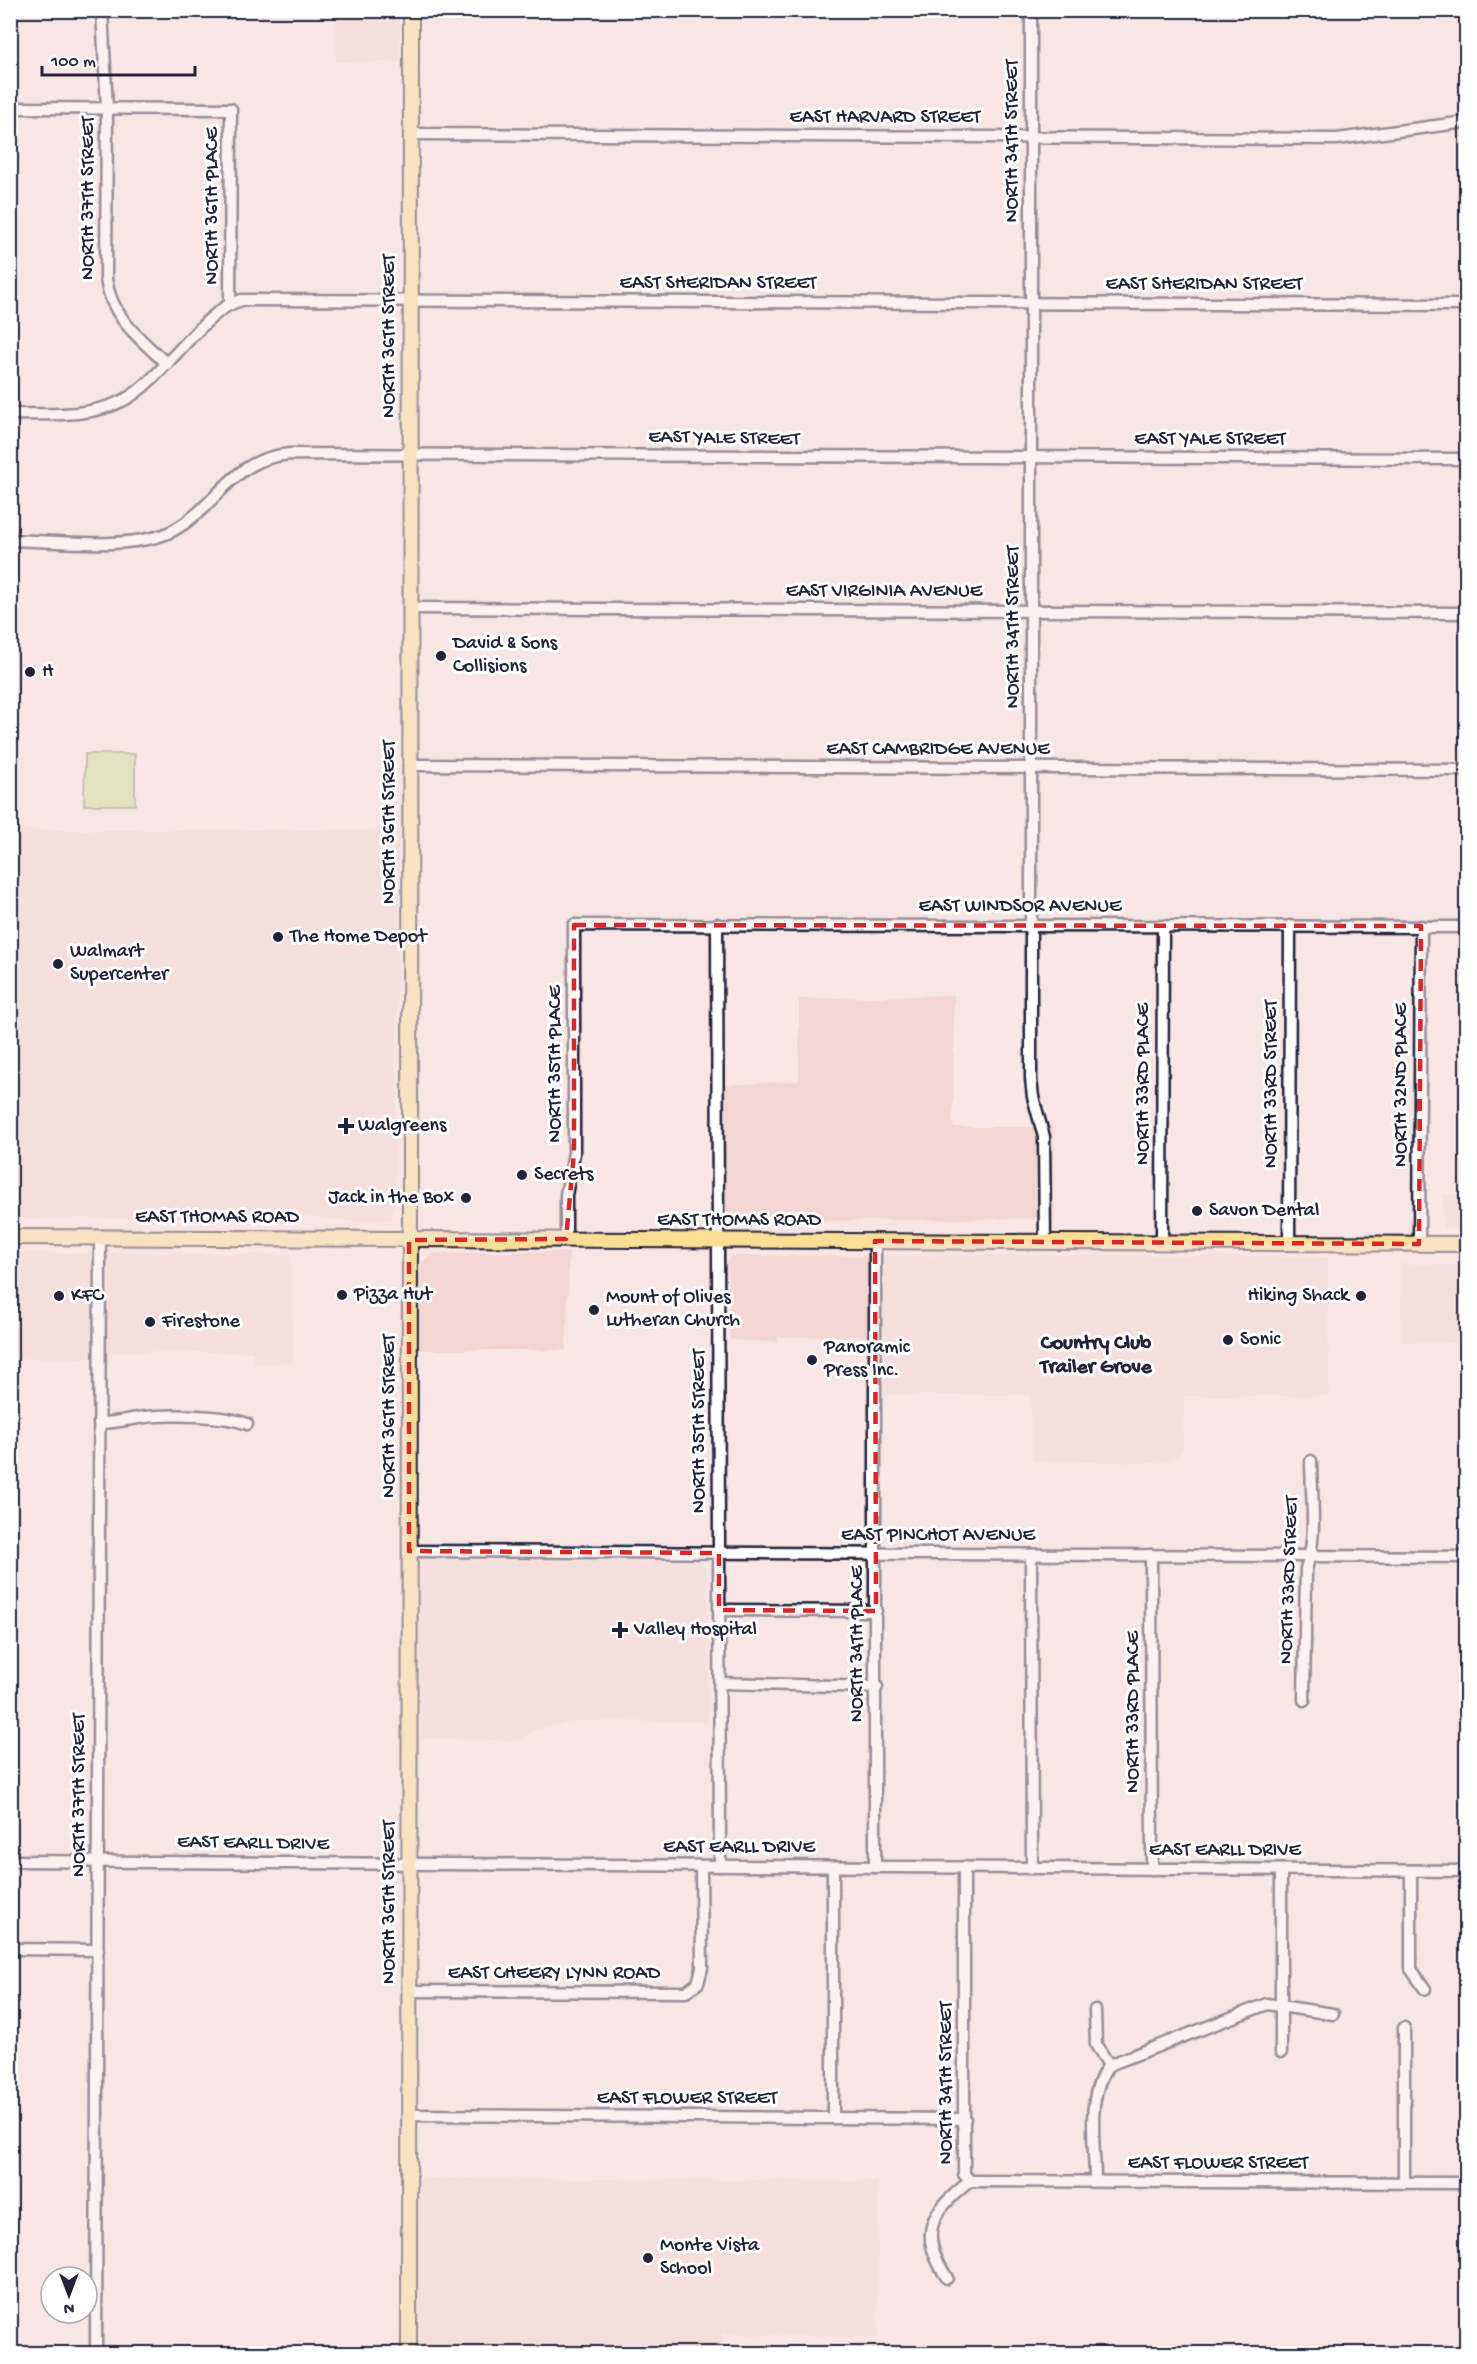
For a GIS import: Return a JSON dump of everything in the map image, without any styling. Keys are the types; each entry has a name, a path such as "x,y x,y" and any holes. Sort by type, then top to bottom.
{"main road":[{"name":"NORTH 36TH STREET","path":"409,2354 411,10"},
{"name":"EAST THOMAS ROAD","path":"10,1237 1467,1244"}],"street":[{"name":"NORTH 37TH STREET","path":"102,10 107,109 108,295 114,310 167,364"},
{"name":"NORTH 34TH STREET","path":"1031,10 1031,1088 1044,1137 1045,1242"},
{"path":"10,108 107,109"},
{"name":"NORTH 36TH PLACE","path":"107,109 231,110 230,302"},
{"name":"EAST HARVARD STREET","path":"410,134 1337,139 1467,122"},
{"name":"EAST SHERIDAN STREET","path":"230,302 254,299 1467,305"},
{"path":"10,414 64,414 105,408 137,392 230,302"},
{"name":"EAST YALE STREET","path":"10,540 142,541 173,531 188,522 244,468 273,455 1467,459"},
{"name":"EAST VIRGINIA AVENUE","path":"410,608 1467,613"},
{"name":"EAST CAMBRIDGE AVENUE","path":"409,765 1467,770"},
{"name":"NORTH 35TH STREET","path":"717,924 720,1866"},
{"name":"EAST WINDSOR AVENUE","path":"574,925 1467,927"},
{"name":"NORTH 35TH PLACE","path":"566,1239 566,1195 573,1153 574,925"},
{"name":"NORTH 33RD PLACE","path":"1162,1242 1163,926"},
{"name":"NORTH 33RD STREET","path":"1289,1243 1290,926"},
{"name":"NORTH 32ND PLACE","path":"1419,1244 1421,926"},
{"name":"NORTH 37TH STREET","path":"96,2354 100,1238"},
{"name":"NORTH 34TH PLACE","path":"874,1241 877,1687 875,1867"},
{"path":"99,1423 123,1422 146,1417 227,1418 247,1424"},
{"name":"NORTH 33RD STREET","path":"1304,1700 1306,1569 1311,1557 1311,1461"},
{"name":"EAST PINCHOT AVENUE","path":"410,1551 1467,1557"},
{"path":"1032,1555 1032,1868"},
{"name":"NORTH 33RD PLACE","path":"1151,1556 1152,1869"},
{"path":"719,1610 876,1611"},
{"path":"720,1686 877,1687"},
{"name":"EAST EARLL DRIVE","path":"10,1861 1467,1871"},
{"name":"EAST CHEERY LYNN ROAD","path":"409,1991 686,1992 696,1986 702,1968 701,1866"},
{"path":"833,1867 833,2118"},
{"name":"NORTH 34TH STREET","path":"947,2278 934,2257 931,2232 939,2209 970,2181 964,2174 964,1868"},
{"path":"1281,1870 1281,2052"},
{"path":"1411,1870 1411,1969 1425,1989"},
{"path":"10,1949 98,1950"},
{"path":"1095,2181 1094,2097 1101,2076 1109,2065 1267,2004 1333,2014"},
{"path":"1095,2010 1096,2045 1109,2065"},
{"path":"1404,2028 1404,2183"},
{"name":"EAST FLOWER STREET","path":"409,2115 965,2119"},
{"name":"EAST FLOWER STREET","path":"970,2181 1467,2183"}],"highlighted area":[{"path":"574,925 1421,926 1419,1244 875,1241 876,1611 719,1610 719,1553 409,1551 409,1240 566,1239 574,1153"}],"shaded area":[{"path":"335,11 400,11 400,62 336,62"},
{"path":"11,830 399,830 395,1206 391,1219 358,1222 305,1216 11,1219"},
{"path":"954,995 953,1127 1053,1127 1054,1218 726,1222 724,1085 799,1081 799,999"},
{"path":"1443,1195 1466,1195 1466,1228 1443,1228"},
{"path":"569,1252 566,1350 418,1350 419,1271 423,1261 433,1254"},
{"path":"10,1253 291,1254 293,1363 253,1363 253,1352 107,1352 91,1358 11,1359"},
{"path":"731,1256 1328,1257 1329,1396 1184,1396 1183,1446 1178,1456 1162,1463 1033,1461 1030,1395 885,1395 885,1336 778,1337 778,1342 730,1340 727,1262"},
{"path":"1401,1264 1466,1265 1466,1343 1401,1342"},
{"path":"425,1560 698,1562 703,1564 707,1574 708,1722 577,1721 538,1729 517,1740 421,1739 419,1569"},
{"name":"Monte Vista School","path":"417,2178 878,2181 878,2338 722,2334 721,2354 418,2353"}],"green space":[{"path":"85,754 135,754 135,805 84,805"}],"place":[{"name":"David & Sons Collisions","path":"441,656"},
{"name":"H","path":"30,672"},
{"name":"The Home Depot","path":"278,937"},
{"name":"Walmart Supercenter","path":"58,964"},
{"name":"Walgreens","path":"346,1126"},
{"name":"Secrets","path":"522,1175"},
{"name":"Jack in the Box","path":"466,1198"},
{"name":"Savon Dental","path":"1197,1211"},
{"name":"Pizza Hut","path":"342,1295"},
{"name":"KFC","path":"59,1296"},
{"name":"Hiking Shack","path":"1361,1296"},
{"name":"Mount of Olives Lutheran Church","path":"594,1310"},
{"name":"Firestone","path":"150,1322"},
{"name":"Sonic","path":"1228,1340"},
{"name":"Panoramic Press Inc.","path":"812,1360"},
{"name":"Valley Hospital","path":"620,1630"},
{"name":"Monte Vista School","path":"648,2258"}],"district":[{"name":"Country Club Trailer Grove","path":"1096,1356"}]}
